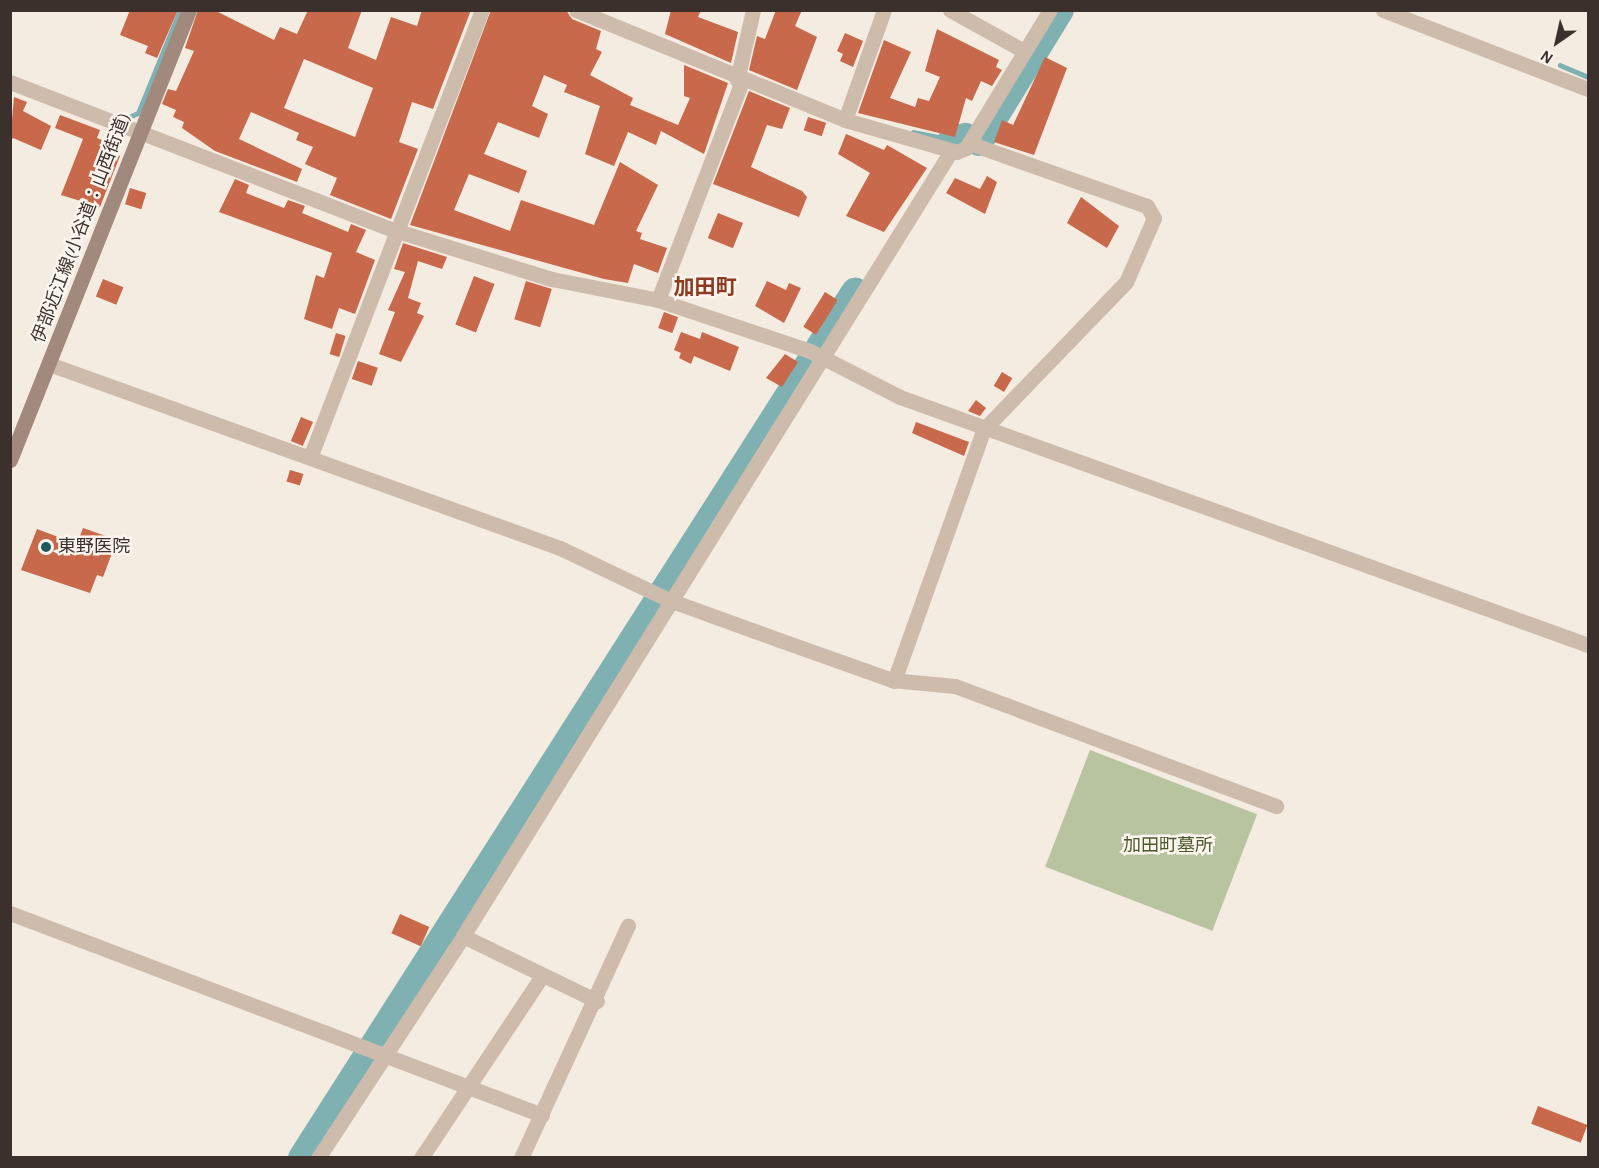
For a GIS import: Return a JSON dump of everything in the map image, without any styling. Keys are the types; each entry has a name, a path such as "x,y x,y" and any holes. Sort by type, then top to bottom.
{"main road":[{"name":"伊部近江線(小谷道：山西街道)","path":"10,460 189,10"}],"street":[{"path":"311,455 482,10"},
{"path":"576,10 740,81 844,120 951,151"},
{"path":"658,300 740,81 753,10"},
{"path":"844,120 884,10"},
{"path":"950,10 1024,51"},
{"path":"318,1158 377,1049 463,936 664,597 818,355 951,151 969,143 1050,10"},
{"path":"1383,10 1588,89"},
{"path":"10,82 142,129 399,230 552,279 658,300 818,355 900,397 1588,645"},
{"path":"894,681 984,428 1126,282 1154,218 1147,206 969,143"},
{"path":"49,364 311,455 560,548 664,597 894,681 955,686 1276,806"},
{"path":"10,913 377,1049 542,1115"},
{"path":"521,1158 597,1001 628,925"},
{"path":"463,936 597,1001"},
{"path":"421,1158 467,1085 542,976"}],"green space":[{"name":"加田町墓所","path":"1090,750 1257,814 1212,931 1045,867"}],"building":[{"path":"130,10 178,10 157,58 145,53 148,46 120,35"},
{"path":"198,10 214,10 274,40 280,27 297,34 308,10 362,10 348,48 376,60 391,17 417,26 422,10 471,10 433,109 412,102 399,142 418,149 391,219 330,195 337,178 305,164 313,147 296,140 299,133 251,112 239,139 302,169 297,182 215,151 182,128 184,122 173,117 176,110 162,104 168,89 176,91 194,51 185,48","holes":["304,59 373,88 355,137 284,108"]},
{"path":"491,10 566,10 572,19 601,31 596,49 602,52 590,75 633,98 630,105 678,125 690,98 684,96 684,65 728,83 704,154 661,131 656,145 628,132 614,166 585,154 600,106 564,92 567,85 544,75 532,106 548,114 539,138 498,122 484,154 527,171 519,193 469,174 454,210 510,231 521,200 594,225 620,162 658,185 636,231 642,233 640,239 667,248 658,273 634,264 628,283 604,279 410,225"},
{"path":"671,10 701,10 698,17 738,32 731,63 665,34"},
{"path":"776,10 802,10 795,26 817,37 797,90 749,70 757,36 765,39"},
{"path":"937,29 999,60 996,67 1002,70 992,86 981,81 972,101 966,98 955,137 858,113 884,40 911,52 890,98 915,107 918,98 929,101 940,77 925,71"},
{"path":"845,33 863,41 853,67 840,61 843,54 837,51"},
{"path":"1045,57 1067,68 1034,155 994,142 1002,120 1013,125"},
{"path":"749,91 790,108 782,129 767,125 751,167 802,191 807,197 799,217 713,184"},
{"path":"14,97 27,102 23,111 51,126 41,150 13,138 10,142"},
{"path":"60,115 100,130 97,138 118,147 115,153 120,156 100,207 61,195 83,139 55,128"},
{"path":"808,117 826,123 822,136 804,130"},
{"path":"846,134 884,150 887,145 927,168 884,232 846,216 870,173 838,154"},
{"path":"987,176 997,182 985,214 946,193 955,178 980,189"},
{"path":"235,179 249,185 246,193 284,208 288,200 305,206 302,213 348,232 351,224 366,230 356,252 375,260 355,314 339,308 332,329 304,319 316,275 324,278 332,253 219,212"},
{"path":"130,188 146,193 141,209 125,204"},
{"path":"1081,197 1119,226 1107,248 1067,223"},
{"path":"718,213 743,223 733,248 708,238"},
{"path":"403,243 447,257 442,269 418,261 408,298 421,303 417,313 424,316 401,362 379,354 395,312 388,310 405,272 394,269"},
{"path":"474,276 495,284 476,332 455,325"},
{"path":"103,279 123,287 116,305 96,297"},
{"path":"526,281 552,289 540,327 514,319"},
{"path":"767,281 786,290 789,283 801,288 784,323 755,306"},
{"path":"825,292 838,300 816,335 803,327"},
{"path":"664,312 678,317 672,333 658,328"},
{"path":"681,332 700,339 702,332 739,347 730,371 694,356 691,364 679,358 681,353 674,350"},
{"path":"336,333 346,336 339,357 330,354"},
{"path":"785,354 798,362 782,387 766,378"},
{"path":"358,361 378,368 372,386 352,379"},
{"path":"1002,372 1012,378 1004,392 994,386"},
{"path":"976,400 986,408 980,416 968,411"},
{"path":"301,417 313,422 303,446 291,441"},
{"path":"916,422 969,442 964,456 912,433"},
{"path":"290,470 303,474 300,486 286,481"},
{"path":"83,528 117,540 103,577 97,575 90,593 21,570 37,529 77,544"},
{"path":"400,914 429,927 421,946 391,933"},
{"path":"1538,1106 1587,1125 1581,1143 1531,1124"}],"waterway":[{"path":"129,117 138,113 180,10"},
{"path":"979,142 1060,10"},
{"path":"1560,65 1588,77"},
{"path":"913,132 954,140"},
{"path":"951,141 965,137"},
{"path":"302,1158 855,292"}],"place":[{"name":"東野医院","path":"46,547"}],"district":[{"name":"加田町","path":"705,288"}]}
